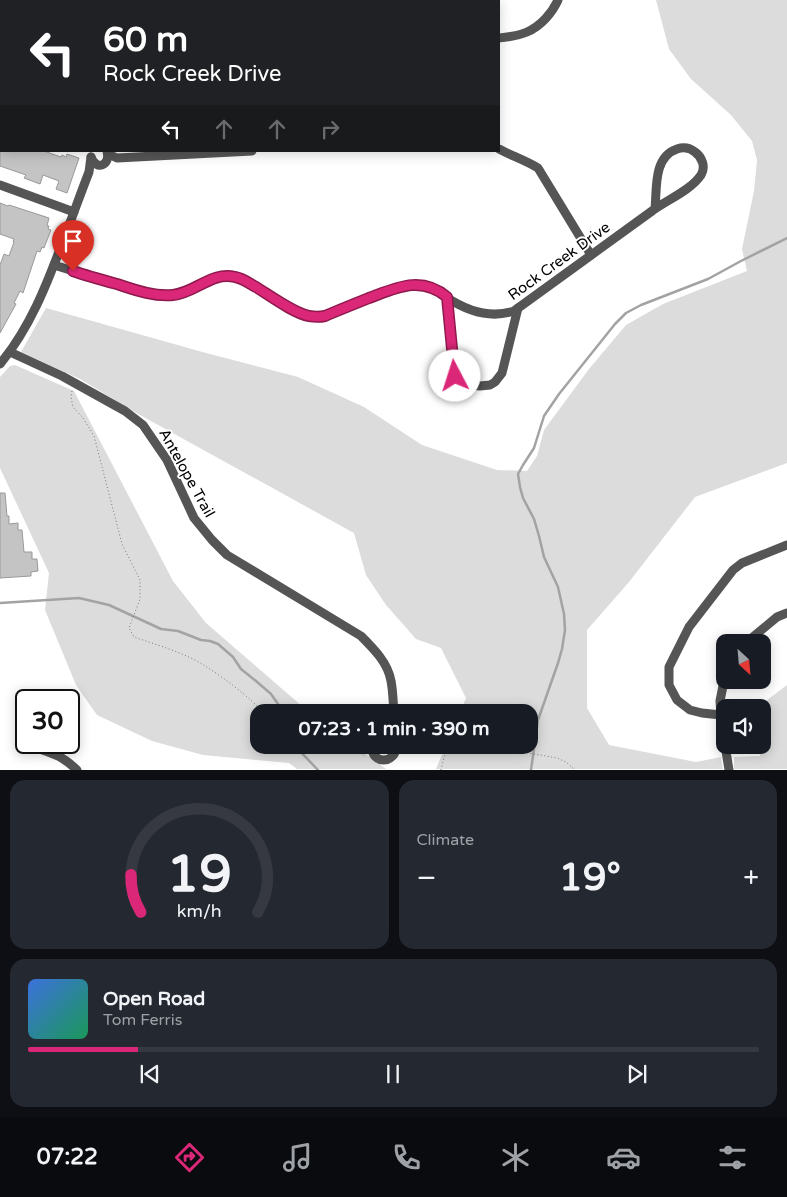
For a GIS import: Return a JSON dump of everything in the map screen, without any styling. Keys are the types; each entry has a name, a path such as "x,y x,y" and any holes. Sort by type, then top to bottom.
{"street":[{"path":"500,38 526,33 534,28 549,15 558,0"},
{"name":"Rock Creek Drive","path":"54,265 148,294 162,295 182,294 215,278 235,277 249,283 298,312 316,317 325,316 397,287 412,285 423,285 437,289 447,297 471,310 488,314 506,314 514,311 655,209 689,187 701,175 704,166 698,155 692,150 685,148 675,150 662,161 658,172 655,209"},
{"path":"500,150 538,168 591,255"},
{"path":"108,153 113,158 128,158 234,152"},
{"path":"85,181 90,174 108,160 108,153"},
{"path":"91,154 95,164 128,158"},
{"path":"0,364 21,335 47,285 85,181 91,154"},
{"path":"0,185 74,212"},
{"path":"447,297 453,370 458,380 471,385 490,384 495,382 502,373 518,308"},
{"name":"Antelope Trail","path":"10,352 74,383 125,411 143,425 168,460 194,518 212,540 227,555 361,636 377,652 383,662 391,680 393,704"},
{"path":"716,714 690,710 677,700 670,685 669,667 689,627 734,570 742,564 787,545"},
{"path":"757,634 777,618 787,613"},
{"path":"54,754 64,758 77,770"},
{"path":"373,754 376,758 384,760 392,758 395,754"},
{"path":"727,754 729,770"}],"path":[{"path":"74,383 71,397 73,407 83,418 94,436 122,544 140,580 140,599 129,628 134,637 168,649 201,664 231,684 254,704"},
{"path":"441,770 448,750 458,747 489,746 562,760 571,765 575,770"}],"shaded area":[{"path":"656,0 787,0 787,463 695,497 629,582 587,630 587,708 609,745 696,762 721,757 723,769 436,769 442,754 538,754 538,704 463,704 466,698 441,648 416,639 386,605 366,575 354,533 140,415 80,379 21,352 46,308 298,377 364,407 422,445 497,470 527,471 537,456 544,430 589,369 626,325 663,304 747,271 742,249 754,191 757,160 752,141 731,115 691,79 669,49"},
{"path":"15,365 74,391 173,581 206,623 300,704 250,704 250,754 366,754 386,769 297,769 289,763 203,755 152,741 97,715 76,685 45,610 49,573 0,468 0,377 10,366"},
{"path":"787,685 787,769 734,769 734,757 771,754 771,699 768,699"}],"building":[{"path":"0,152 47,152 61,157 62,155 66,157 67,154 79,158 67,193 56,189 59,181 43,175 40,184 24,178 26,175 0,166"},
{"path":"0,203 49,218 47,226 51,230 44,248 42,247 40,252 37,251 23,293 20,291 14,303 16,304 0,333 0,265 4,254 9,256 14,239 0,234"},
{"path":"0,493 5,493 9,524 18,523 18,530 22,530 24,552 32,552 32,559 37,559 38,571 31,572 31,576 0,578"}],"waterway":[{"path":"531,770 538,720 558,663 565,630 564,614 558,587 544,557 534,519 523,498 518,474 534,448 544,416 559,394 626,313 641,305 708,279 787,238"},
{"path":"0,603 79,598 109,605 161,629 178,631 201,640 210,641 218,644 233,657 241,669 271,694 278,704"},
{"path":"303,754 318,770"}],"route":[{"path":"73,271 148,294 162,295 182,294 215,278 235,277 249,283 298,312 316,317 325,316 397,287 423,285 437,289 447,297 455,376"}]}
